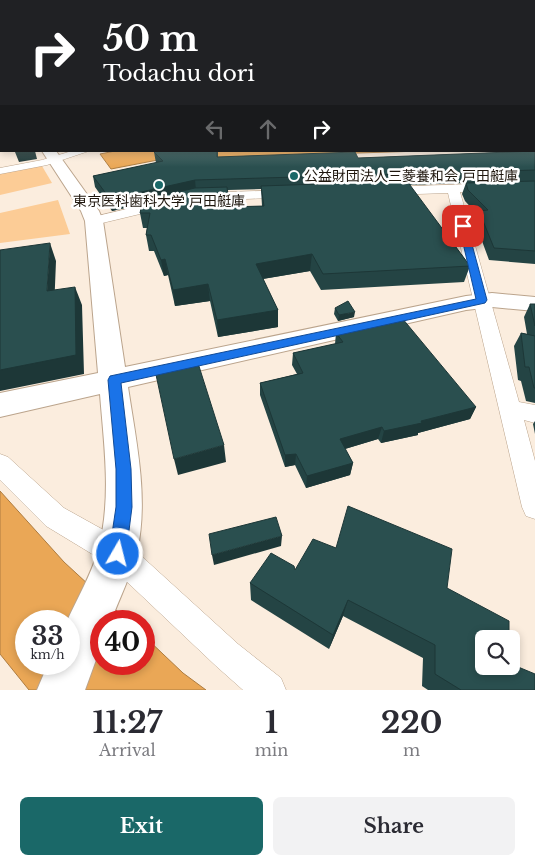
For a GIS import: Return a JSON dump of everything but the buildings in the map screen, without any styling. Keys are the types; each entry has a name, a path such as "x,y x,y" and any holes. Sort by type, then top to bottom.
{"street":[{"path":"0,171 52,155 76,152"},
{"path":"52,155 90,211 94,221 124,469 124,507 114,563 61,690"},
{"path":"374,191 535,186"},
{"path":"453,188 535,507"},
{"path":"94,221 196,197 295,194"},
{"path":"0,405 482,300 504,300 535,304"},
{"path":"510,409 535,414"},
{"path":"0,464 55,518 114,563 269,690"}],"shaded area":[{"path":"110,152 390,152 163,159 111,169 100,154"},
{"path":"42,166 52,183 0,195 0,174"},
{"path":"58,200 70,234 0,243 0,213"},
{"path":"0,491 64,562 116,610 90,610 90,675 155,675 155,646 183,673 206,690 29,690 17,675 80,675 80,610 15,610 15,673 0,654"}],"place":[{"name":"公益財団法人三菱養和会 戸田艇庫","path":"294,176"},
{"name":"東京医科歯科大学 戸田艇庫","path":"159,185"}],"route":[{"path":"118,554 124,507 124,469 114,380 482,300 463,226"}]}
